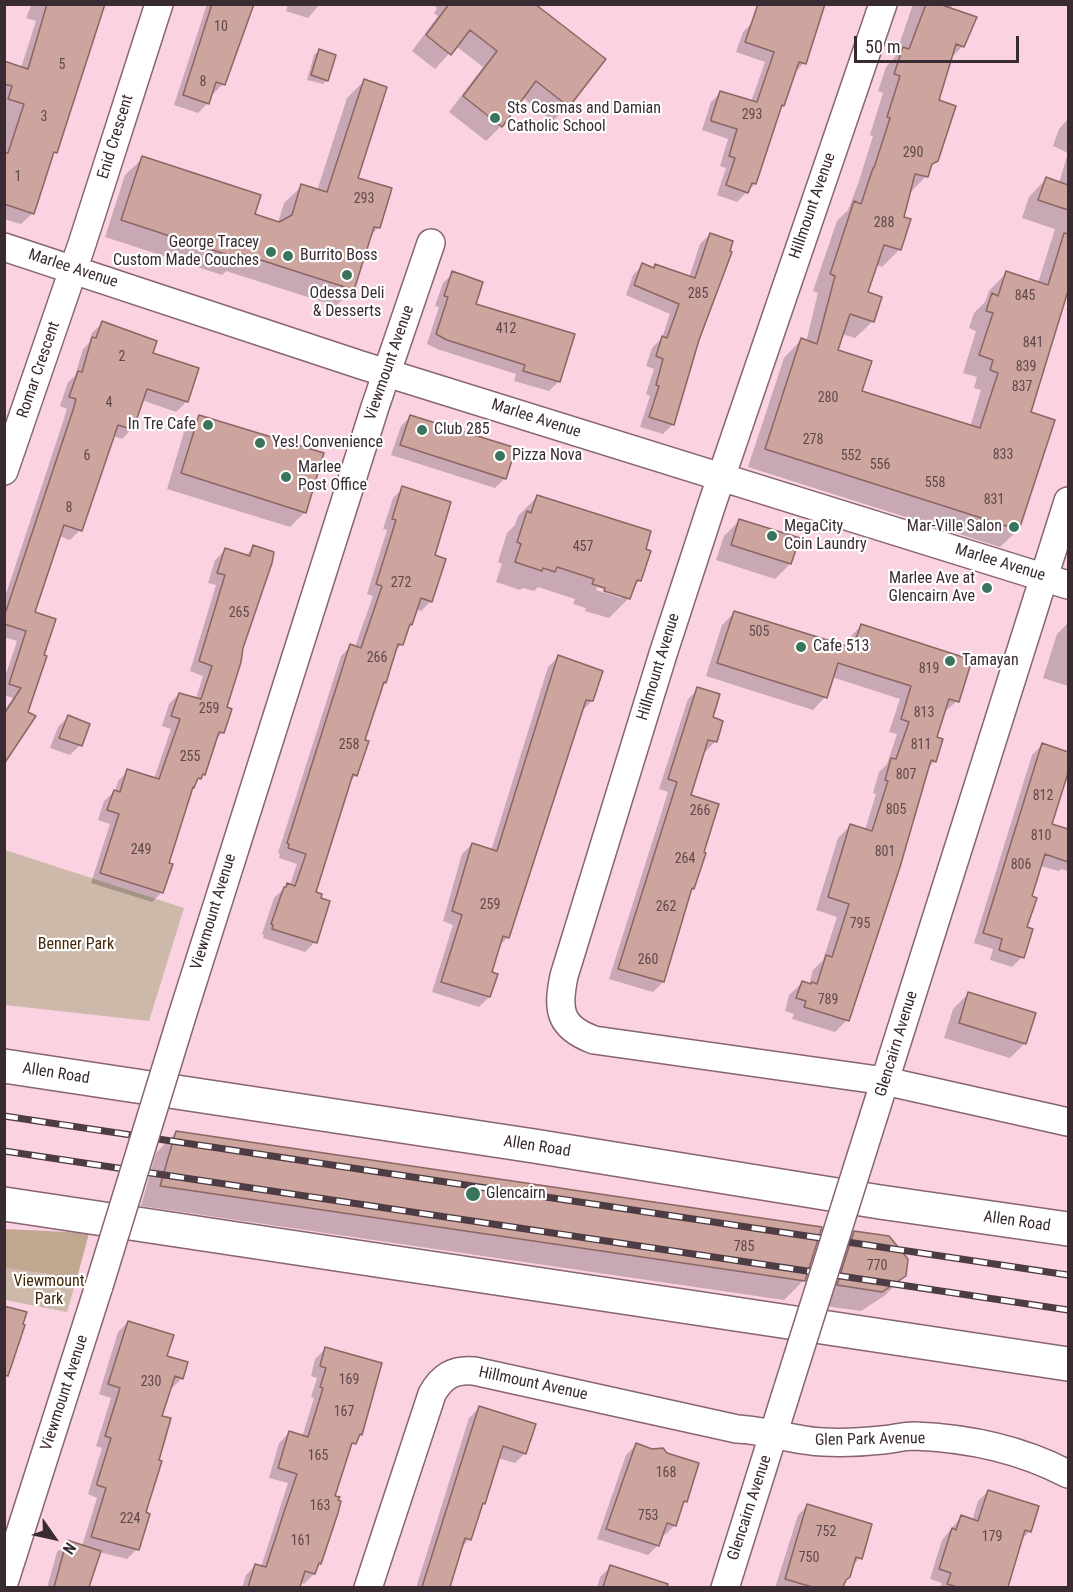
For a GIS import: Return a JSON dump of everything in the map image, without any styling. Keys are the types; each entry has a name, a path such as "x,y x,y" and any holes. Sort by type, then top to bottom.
{"highway":[{"name":"Allen Road","path":"4,1066 1068,1229"},
{"path":"4,1204 1068,1364"}],"street":[{"name":"Enid Crescent","path":"73,269 159,4"},
{"name":"Hillmount Avenue","path":"883,4 721,477 663,654 564,976 559,999 566,1023 580,1035 594,1040 885,1081"},
{"name":"Viewmount Avenue","path":"4,1583 99,1286 226,873 386,372 431,243"},
{"name":"Marlee Avenue","path":"4,247 244,327 1057,581"},
{"name":"Romar Crescent","path":"4,471 73,269"},
{"name":"Glencairn Avenue","path":"725,1587 885,1081 1057,581 1068,501"},
{"path":"885,1081 1068,1122"},
{"name":"Hillmount Avenue","path":"368,1587 432,1394 446,1376 455,1371 474,1371 773,1435"},
{"name":"Glen Park Avenue","path":"773,1435 799,1441 825,1443 913,1436 995,1445 1025,1454 1068,1474"}],"green space":[{"name":"Benner Park","path":"5,850 184,908 149,1021 5,1005"},
{"name":"Viewmount Park","path":"5,1268 77,1278 67,1312 5,1300"}],"shaded area":[{"path":"5,1229 89,1233 77,1278 5,1268"}],"building":[{"path":"47,4 105,4 57,153 54,152 34,214 4,204 4,152 8,153 24,104 8,99 12,86 4,84 4,61 28,69"},
{"path":"212,4 254,4 225,85 216,82 209,104 183,95"},
{"path":"449,4 535,4 606,59 569,107 536,81 502,127 463,96 497,51 470,30 451,55 426,35"},
{"path":"758,4 825,4 806,64 799,62 756,184 752,183 748,193 726,185 735,158 729,156 737,129 711,121 711,119 720,91 757,102 774,52 745,42"},
{"path":"926,4 939,4 977,17 964,47 956,44 939,100 956,106 938,161 932,164 928,177 915,174 904,217 911,219 901,250 884,245 868,292 882,297 874,322 850,314 838,350 872,361 862,391 980,428 998,373 990,370 993,360 979,355 993,313 986,311 992,293 998,296 1006,271 1048,285 1064,233 1068,234 1068,291 1031,412 1055,420 1019,530 765,449 801,338 817,344 835,276 830,274 854,201 861,204 890,118 887,117 900,76 894,74 903,47 909,49"},
{"path":"319,49 336,55 328,81 311,75"},
{"path":"364,79 387,87 358,178 392,188 380,228 374,227 354,290 242,254 240,259 121,220 142,156 261,195 255,214 279,222 292,215 301,184 327,192"},
{"path":"1046,177 1068,185 1068,210 1038,200"},
{"path":"710,233 733,241 730,251 732,252 699,340 674,425 649,417 659,386 656,385 663,359 656,356 662,336 667,338 679,304 634,285 642,263 654,268 655,264 695,278"},
{"path":"452,271 483,282 476,304 575,334 560,382 523,371 525,365 447,340 436,334 448,297 444,296"},
{"path":"102,321 157,341 153,353 199,368 188,402 147,389 133,430 118,425 82,531 64,525 35,612 56,619 44,655 47,656 28,712 36,716 4,764 4,714 21,688 9,684 26,631 4,624 4,617 73,410 76,399 69,397 78,371 82,372 92,337 96,338"},
{"path":"199,415 324,453 306,513 181,473"},
{"path":"410,415 516,448 506,479 400,445"},
{"path":"402,486 451,502 435,555 446,559 432,602 421,598 403,645 398,644 365,740 369,741 357,776 353,774 316,892 322,894 321,898 330,901 317,943 272,929 271,924 284,887 287,883 295,886 306,854 288,848 287,843 350,644 361,648 382,586 376,584 396,520 392,519"},
{"path":"537,495 651,531 646,549 651,551 641,581 637,580 630,599 604,591 605,588 592,584 594,579 557,567 555,572 543,568 542,571 515,562 521,544 517,542 527,511 531,513"},
{"path":"739,519 800,538 791,564 731,545"},
{"path":"253,545 274,552 272,563 243,648 227,707 232,709 224,733 219,732 205,775 203,774 201,779 198,778 193,787 169,863 173,864 163,893 100,873 119,814 107,810 114,790 120,792 127,769 159,779 180,719 171,716 179,693 201,699 212,666 199,661 225,575 217,573 225,548 250,556"},
{"path":"734,611 853,648 861,624 972,660 959,702 949,699 937,737 943,739 936,762 931,760 900,867 849,1021 804,1007 806,1001 796,998 802,981 817,984 826,955 832,957 849,904 828,897 850,824 872,831 888,781 885,780 891,758 896,759 909,722 901,719 911,686 838,663 827,698 717,663"},
{"path":"558,655 603,671 593,701 586,700 509,938 503,936 492,972 498,974 490,997 441,982 462,915 452,911 472,843 497,851"},
{"path":"697,687 720,694 713,717 723,721 717,742 708,740 691,795 719,804 704,852 706,853 694,889 692,888 664,982 618,969 677,782 668,779"},
{"path":"68,715 90,724 82,746 59,738"},
{"path":"1042,743 1068,752 1068,773 1052,824 1068,829 1068,862 1045,854 1032,896 1037,898 1027,927 1033,929 1024,958 999,950 1002,939 983,933"},
{"path":"968,992 1036,1013 1026,1044 959,1023"},
{"path":"176,1131 822,1227 805,1281 160,1186"},
{"path":"854,1231 889,1236 908,1259 906,1276 882,1292 837,1285"},
{"path":"4,1306 27,1312 8,1376 4,1375"},
{"path":"128,1321 174,1335 167,1356 188,1362 183,1379 175,1376 162,1416 171,1418 159,1460 162,1461 146,1512 150,1514 139,1550 91,1537 106,1488 97,1485 111,1438 105,1436 120,1388 108,1384"},
{"path":"325,1347 382,1363 362,1435 360,1434 356,1444 352,1443 335,1496 340,1497 338,1500 341,1501 338,1513 321,1564 319,1563 315,1574 305,1571 300,1587 248,1587 255,1564 266,1567 297,1474 278,1468 289,1431 308,1437 323,1388 320,1387 326,1368 320,1366"},
{"path":"479,1406 536,1424 526,1454 503,1446 485,1504 483,1503 471,1540 465,1538 450,1587 422,1587"},
{"path":"636,1443 652,1449 663,1448 667,1453 699,1463 687,1502 684,1501 676,1526 667,1523 659,1546 606,1529"},
{"path":"988,1490 1039,1506 1031,1532 1025,1530 1008,1587 957,1587 947,1584 951,1573 939,1569 952,1528 956,1530 961,1515 978,1521"},
{"path":"807,1504 872,1524 862,1559 856,1557 850,1577 843,1587 812,1587 785,1579"},
{"path":"67,1540 101,1551 89,1587 54,1587"},
{"path":"610,1565 668,1584 667,1587 603,1587"}],"railway":[{"path":"4,1116 1068,1275"},
{"path":"4,1151 1068,1310"}],"place":[{"name":"Sts Cosmas and Damian Catholic School","path":"495,118"},
{"name":"George Tracey Custom Made Couches","path":"271,252"},
{"name":"Burrito Boss","path":"288,256"},
{"name":"Odessa Deli & Desserts","path":"347,275"},
{"name":"In Tre Cafe","path":"208,425"},
{"name":"Club 285","path":"422,430"},
{"name":"Yes! Convenience","path":"260,443"},
{"name":"Pizza Nova","path":"500,456"},
{"name":"Marlee Post Office","path":"286,477"},
{"name":"Mar-Ville Salon","path":"1014,527"},
{"name":"MegaCity Coin Laundry","path":"772,536"},
{"name":"Marlee Ave at Glencairn Ave","path":"987,588"},
{"name":"Cafe 513","path":"801,647"},
{"name":"Tamayan","path":"950,661"},
{"name":"Glencairn","path":"473,1194"}]}
